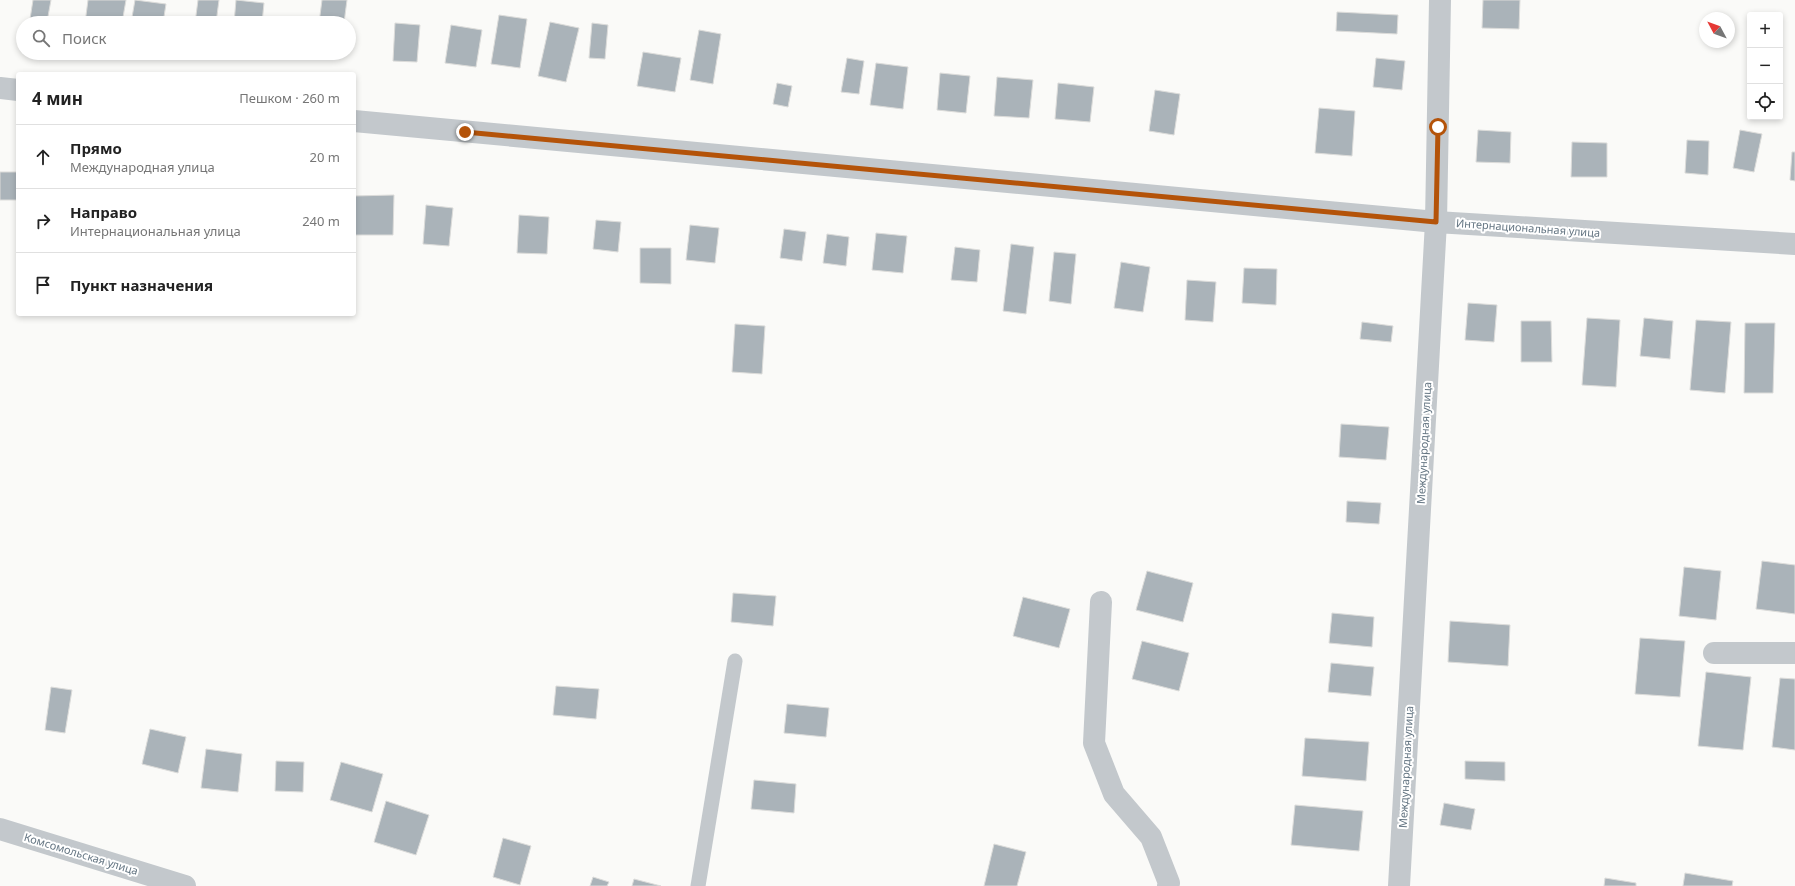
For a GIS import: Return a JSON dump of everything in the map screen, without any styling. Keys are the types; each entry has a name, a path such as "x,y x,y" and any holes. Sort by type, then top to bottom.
{"street":[{"name":"Международная улица","path":"1399,886 1436,222 1440,0"},
{"path":"0,88 16,90"},
{"name":"Интернациональная улица","path":"356,121 1436,222 1795,244"},
{"path":"1100,602 1094,743 1114,794 1151,837 1169,883 1168,886"},
{"path":"1714,653 1795,653"},
{"name":"Комсомольская улица","path":"0,830 185,886"}],"lane":[{"path":"698,886 735,661"}],"building":[{"path":"33,0 51,0 48,16 30,16"},
{"path":"88,0 126,0 123,16 86,16"},
{"path":"135,0 166,4 164,16 132,16"},
{"path":"198,0 219,0 217,16 196,16"},
{"path":"236,0 264,3 263,16 235,16"},
{"path":"322,0 347,0 345,16 320,16"},
{"path":"1483,0 1520,0 1519,29 1482,28"},
{"path":"1337,12 1398,15 1397,34 1336,31"},
{"path":"499,15 527,19 520,68 491,64"},
{"path":"550,22 579,28 566,82 538,76"},
{"path":"395,23 420,25 417,62 393,61"},
{"path":"592,23 608,25 605,59 589,58"},
{"path":"451,25 482,30 476,67 445,63"},
{"path":"699,30 721,34 713,84 690,80"},
{"path":"643,52 681,58 675,92 637,86"},
{"path":"847,58 864,61 859,94 841,92"},
{"path":"1376,58 1405,61 1402,90 1373,87"},
{"path":"876,63 908,67 903,109 870,105"},
{"path":"940,73 970,76 966,113 937,110"},
{"path":"997,77 1033,80 1029,118 994,116"},
{"path":"777,83 792,86 788,107 773,104"},
{"path":"1058,83 1094,87 1090,122 1055,119"},
{"path":"1155,90 1180,94 1174,135 1149,131"},
{"path":"1319,108 1355,111 1352,156 1315,153"},
{"path":"1478,130 1511,132 1510,163 1476,162"},
{"path":"1740,130 1762,134 1754,172 1733,168"},
{"path":"1687,140 1709,141 1708,175 1685,173"},
{"path":"1572,142 1607,143 1607,177 1571,177"},
{"path":"1792,152 1795,152 1795,181 1790,180"},
{"path":"0,172 16,172 16,200 0,200"},
{"path":"394,195 393,235 356,235 356,196"},
{"path":"426,205 453,208 449,246 423,244"},
{"path":"519,215 549,217 547,254 517,253"},
{"path":"596,220 621,222 618,252 593,249"},
{"path":"690,225 719,228 715,263 686,260"},
{"path":"784,229 806,232 802,261 780,258"},
{"path":"876,233 907,236 903,273 872,270"},
{"path":"827,234 849,237 846,266 823,263"},
{"path":"1011,244 1034,247 1026,314 1003,311"},
{"path":"955,247 980,250 977,282 951,280"},
{"path":"640,248 671,248 671,284 640,283"},
{"path":"1054,252 1076,254 1071,304 1049,301"},
{"path":"1121,262 1150,267 1143,312 1114,308"},
{"path":"1244,268 1277,269 1276,305 1242,303"},
{"path":"1187,280 1216,282 1213,322 1185,320"},
{"path":"1468,303 1497,305 1494,342 1465,340"},
{"path":"1587,318 1620,320 1616,387 1582,385"},
{"path":"1644,318 1673,321 1670,359 1640,356"},
{"path":"1696,320 1731,322 1725,393 1690,390"},
{"path":"1521,321 1551,321 1552,362 1521,362"},
{"path":"1362,322 1393,326 1391,342 1360,339"},
{"path":"1745,323 1775,323 1773,393 1744,393"},
{"path":"735,324 765,326 762,374 732,372"},
{"path":"1341,424 1389,427 1386,460 1339,457"},
{"path":"1347,501 1381,503 1379,524 1346,522"},
{"path":"1762,561 1795,565 1795,614 1756,609"},
{"path":"1684,567 1721,571 1716,620 1679,616"},
{"path":"1147,571 1193,583 1183,622 1136,610"},
{"path":"733,593 776,596 773,626 731,622"},
{"path":"1023,597 1070,609 1059,648 1013,636"},
{"path":"1332,613 1374,617 1372,647 1329,643"},
{"path":"1450,621 1510,625 1508,666 1448,662"},
{"path":"1640,638 1685,641 1680,697 1635,694"},
{"path":"1142,641 1189,653 1179,691 1132,679"},
{"path":"1331,663 1374,667 1371,696 1328,692"},
{"path":"1706,672 1751,677 1743,750 1698,746"},
{"path":"1780,678 1795,679 1795,750 1772,747"},
{"path":"556,686 599,689 596,719 553,715"},
{"path":"51,687 72,690 65,733 45,730"},
{"path":"787,704 829,708 826,737 784,733"},
{"path":"150,729 186,737 178,773 142,764"},
{"path":"1305,738 1369,742 1366,781 1302,776"},
{"path":"206,749 242,754 238,792 201,788"},
{"path":"276,761 304,762 303,792 275,791"},
{"path":"1465,761 1505,762 1505,781 1465,779"},
{"path":"341,762 383,774 372,812 330,800"},
{"path":"754,780 796,784 794,813 751,809"},
{"path":"386,801 429,815 416,855 374,842"},
{"path":"1444,803 1475,809 1471,830 1440,825"},
{"path":"1295,805 1363,811 1359,851 1291,845"},
{"path":"503,838 531,846 520,885 493,877"},
{"path":"994,844 1026,852 1017,886 984,886"},
{"path":"1685,873 1733,881 1732,886 1683,886"},
{"path":"593,877 609,882 607,886 590,886"},
{"path":"1605,878 1636,883 1636,886 1604,886"},
{"path":"634,879 661,886 632,886"}],"route":[{"path":"465,132 1436,222 1438,127"}]}
